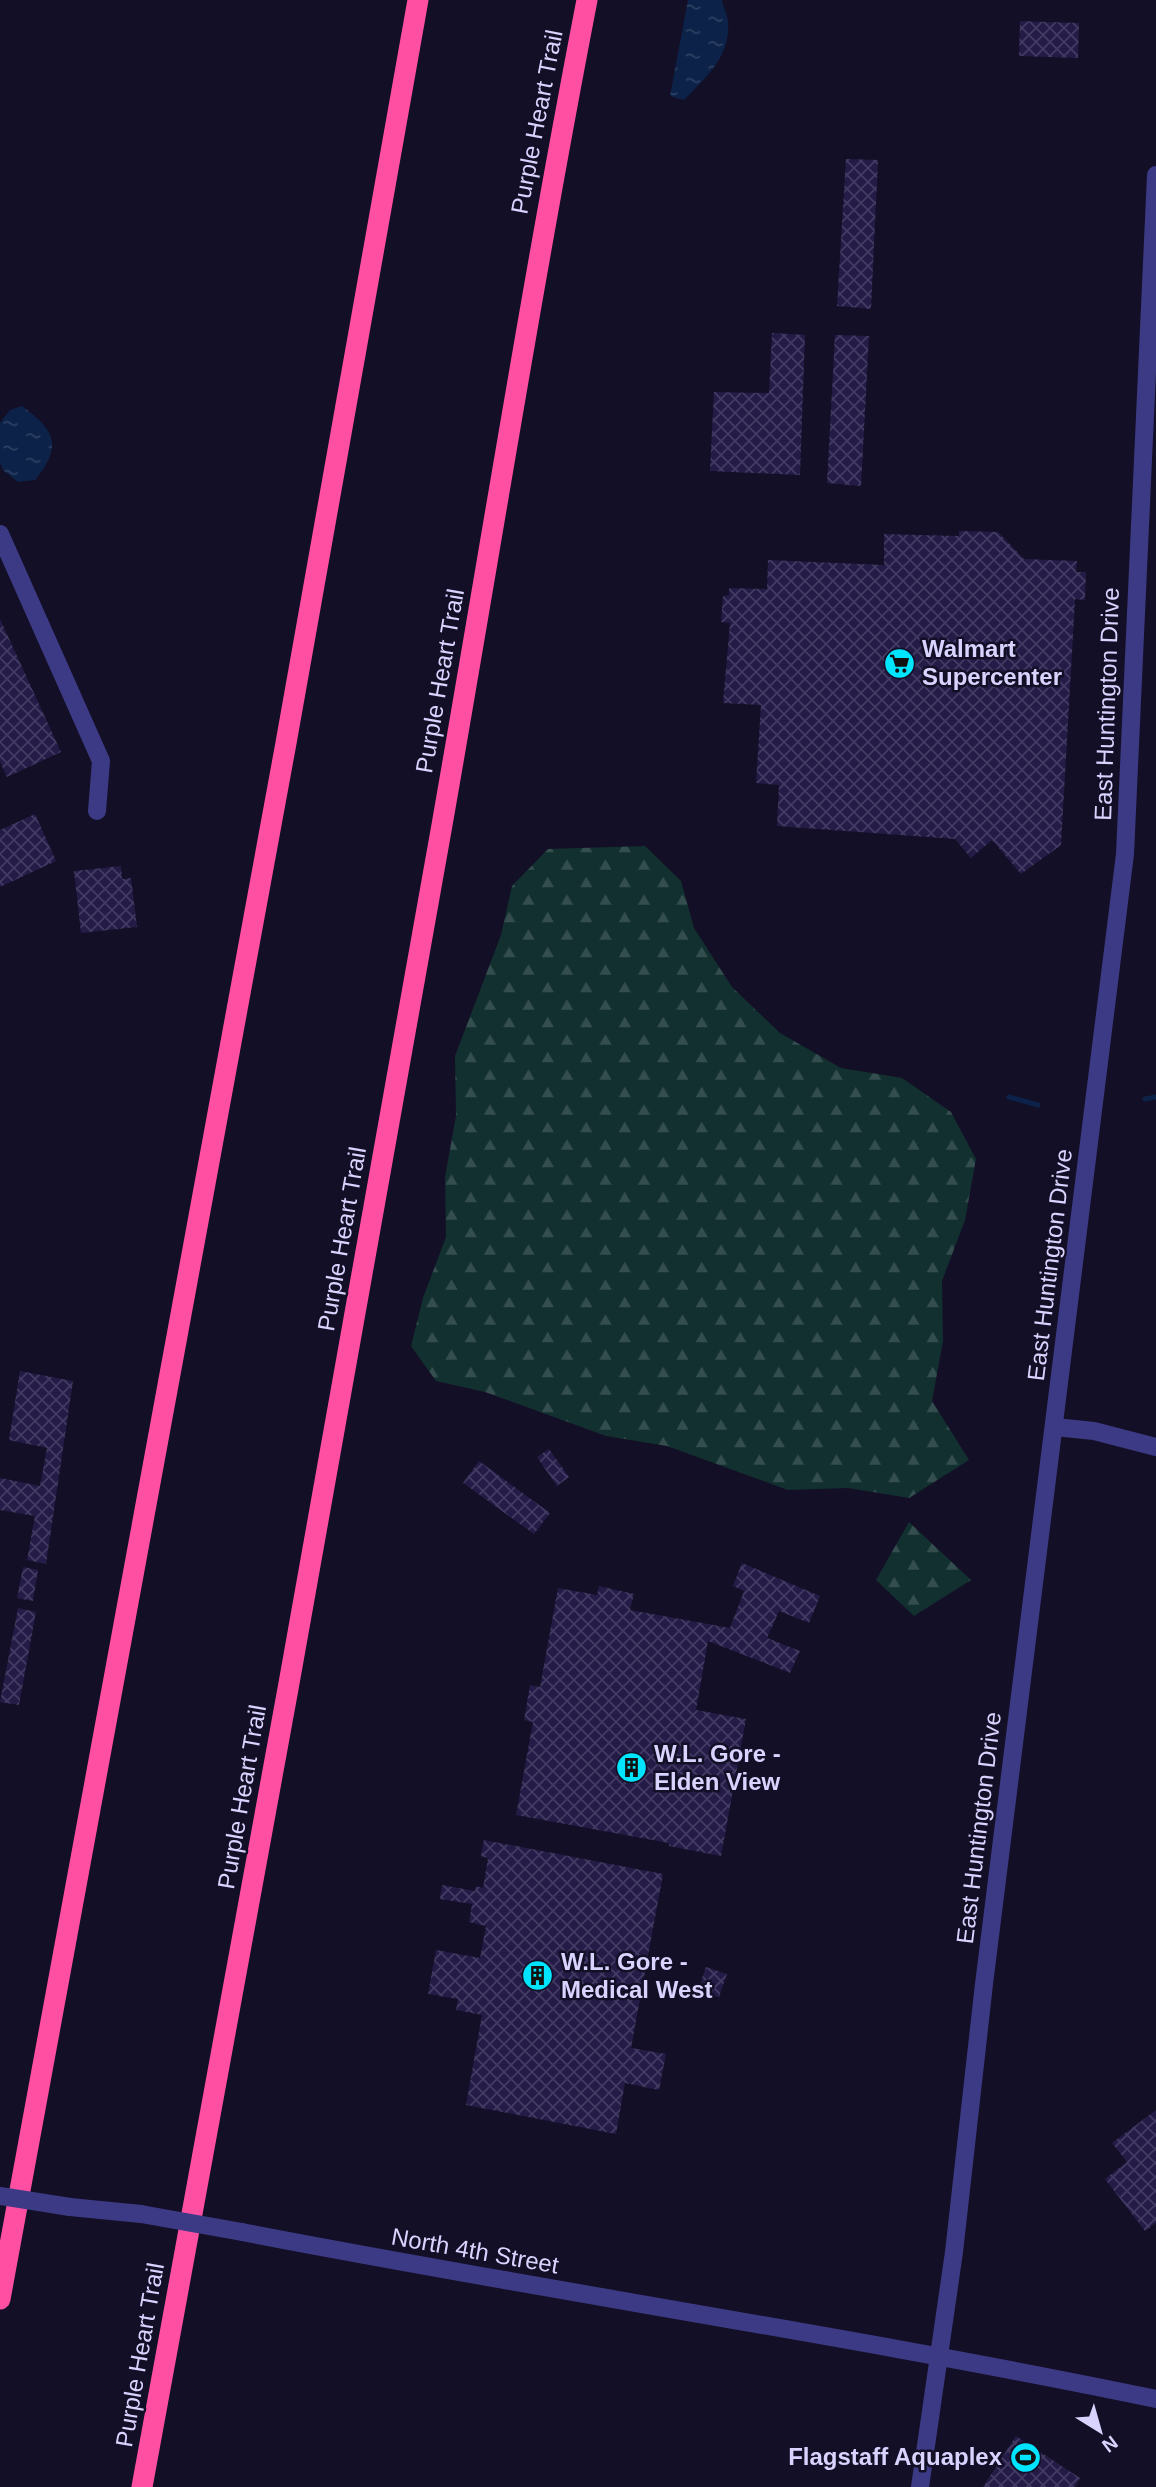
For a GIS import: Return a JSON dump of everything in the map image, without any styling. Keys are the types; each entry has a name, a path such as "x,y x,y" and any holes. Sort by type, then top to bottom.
{"highway":[{"path":"0,2299 286,743 418,0"},
{"name":"Purple Heart Trail","path":"142,2487 281,1731 441,833 549,197 587,0"}],"street":[{"name":"East Huntington Drive","path":"920,2487 940,2357 1125,854 1156,175"},
{"path":"0,534 101,761 97,811"},
{"path":"1055,1427 1094,1431 1156,1447"},
{"name":"North 4th Street","path":"0,2196 69,2207 141,2214 982,2363 1156,2399"}],"green space":[{"path":"645,846 681,881 694,928 732,987 780,1033 841,1068 902,1078 951,1112 976,1159 965,1220 942,1281 943,1341 932,1401 969,1460 909,1498 848,1488 788,1490 667,1446 606,1436 485,1392 436,1381 411,1346 423,1298 446,1237 445,1177 456,1116 455,1056 501,935 512,886 548,849"},
{"path":"909,1522 971,1580 914,1616 876,1580"}],"water":[{"path":"688,0 722,0 728,21 728,33 726,45 716,65 684,100 670,96"},
{"path":"22,406 48,431 52,448 44,468 35,480 18,482 3,470 0,463 0,423 10,410"}],"building":[{"path":"1020,21 1079,23 1078,58 1019,56"},
{"path":"846,159 878,160 871,309 837,306"},
{"path":"772,333 805,335 800,475 710,471 714,392 769,393"},
{"path":"835,335 869,336 861,486 827,483"},
{"name":"Walmart Supercenter","path":"959,531 998,532 1024,559 1077,561 1076,572 1086,572 1085,600 1075,599 1061,845 1021,874 992,840 971,858 955,839 777,826 779,785 756,783 761,705 723,703 730,623 721,622 723,596 729,595 729,588 767,589 768,560 884,565 884,534 959,536"},
{"path":"0,619 61,752 7,777 0,762"},
{"path":"35,814 56,861 0,887 0,830"},
{"path":"121,866 122,879 131,878 137,927 81,933 74,871"},
{"path":"20,1371 73,1381 46,1564 27,1560 35,1516 0,1510 0,1478 40,1486 47,1448 9,1440"},
{"path":"549,1449 569,1477 557,1486 537,1457"},
{"path":"479,1461 550,1513 534,1534 463,1483"},
{"name":"W.L. Gore - Elden View","path":"742,1563 820,1596 809,1623 779,1611 767,1638 800,1651 790,1673 708,1641 696,1710 746,1719 721,1856 669,1846 669,1843 516,1815 533,1722 524,1720 530,1685 540,1687 558,1588 597,1595 599,1586 634,1594 630,1610 730,1628 744,1591 733,1586"},
{"path":"23,1567 38,1570 33,1601 17,1598"},
{"path":"18,1608 36,1612 19,1705 0,1702"},
{"name":"W.L. Gore - Medical West","path":"484,1840 663,1874 631,2048 666,2054 659,2090 625,2083 616,2134 466,2105 482,2015 456,2010 458,1999 428,1994 436,1950 480,1958 486,1926 469,1922 472,1904 440,1899 442,1885 475,1891 476,1886 483,1888 488,1858 481,1856"},
{"path":"706,1967 727,1974 719,1997 698,1990"},
{"path":"1156,2110 1156,2223 1145,2231 1105,2179 1127,2162 1112,2143"},
{"name":"Flagstaff Aquaplex","path":"1016,2436 1080,2478 1075,2487 983,2487"}],"waterway":[{"path":"1009,1097 1038,1105"},
{"path":"1145,1099 1156,1097"}],"place":[{"name":"Walmart Supercenter","path":"899,663"},
{"name":"W.L. Gore - Elden View","path":"631,1768"},
{"name":"W.L. Gore - Medical West","path":"538,1976"},
{"name":"Flagstaff Aquaplex","path":"1025,2457"}]}
